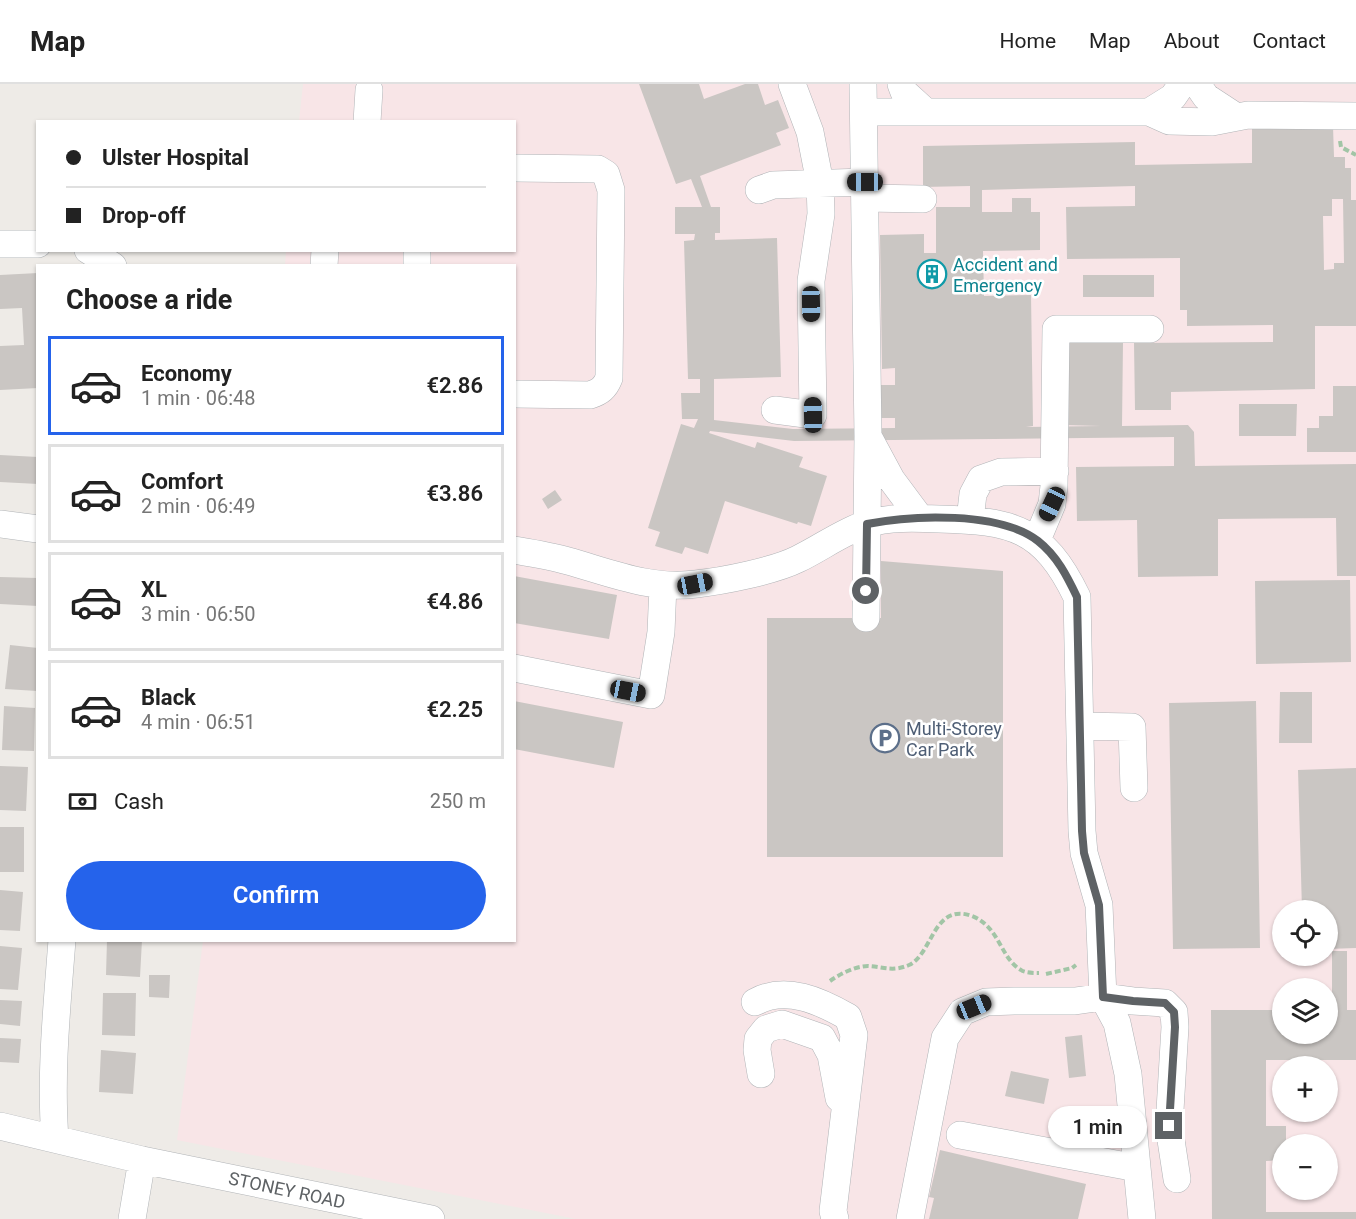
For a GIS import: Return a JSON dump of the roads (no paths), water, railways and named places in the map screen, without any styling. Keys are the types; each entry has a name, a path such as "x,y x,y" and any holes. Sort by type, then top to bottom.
{"street":[{"path":"775,410 813,415 811,281 821,214 820,183 810,132 792,84"},
{"path":"863,84 868,436 866,618"},
{"path":"901,84 904,92 926,112"},
{"path":"1149,112 1173,97 1182,84"},
{"path":"1197,84 1206,97 1235,117"},
{"path":"368,120 369,90"},
{"path":"864,112 1149,112 1169,121 1212,122 1235,117 1356,116"},
{"path":"516,168 598,169 606,174 611,190 609,378 606,386 590,394 516,394"},
{"path":"759,190 773,185 820,183 923,199"},
{"path":"0,244 36,244"},
{"path":"91,252 110,264"},
{"path":"1037,540 1052,504 1055,471 1056,329 1150,329"},
{"path":"868,436 891,479 920,518"},
{"path":"970,520 973,494 981,479 1001,472 1055,471"},
{"path":"516,550 565,560 643,583 695,584 747,574 795,561 837,537 867,524 898,518 920,518 992,522 1015,529 1037,540 1054,557 1065,572 1077,597 1084,853 1099,905 1103,997 1117,1023 1128,1074 1142,1219"},
{"path":"0,524 36,530"},
{"path":"516,668 651,695 661,632 663,585"},
{"path":"1081,726 1132,727 1134,788"},
{"path":"55,1139 53,1115 56,1028 62,942"},
{"path":"755,1002 765,996 788,994 827,1005 848,1017 854,1035 833,1211 835,1219"},
{"path":"910,1219 945,1038 962,1012 986,1002 1075,1001 1103,997 1165,1003 1174,1012 1169,1126 1177,1179"},
{"path":"761,1074 757,1050 758,1039 766,1029 782,1024 822,1038 831,1055 844,1126"},
{"name":"STONEY ROAD","path":"0,1126 142,1160 431,1219"},
{"path":"960,1135 1137,1168"},
{"path":"132,1219 142,1160"}],"place":[{"name":"Accident and Emergency","path":"932,274"},
{"name":"Multi-Storey Car Park","path":"885,738"}]}
